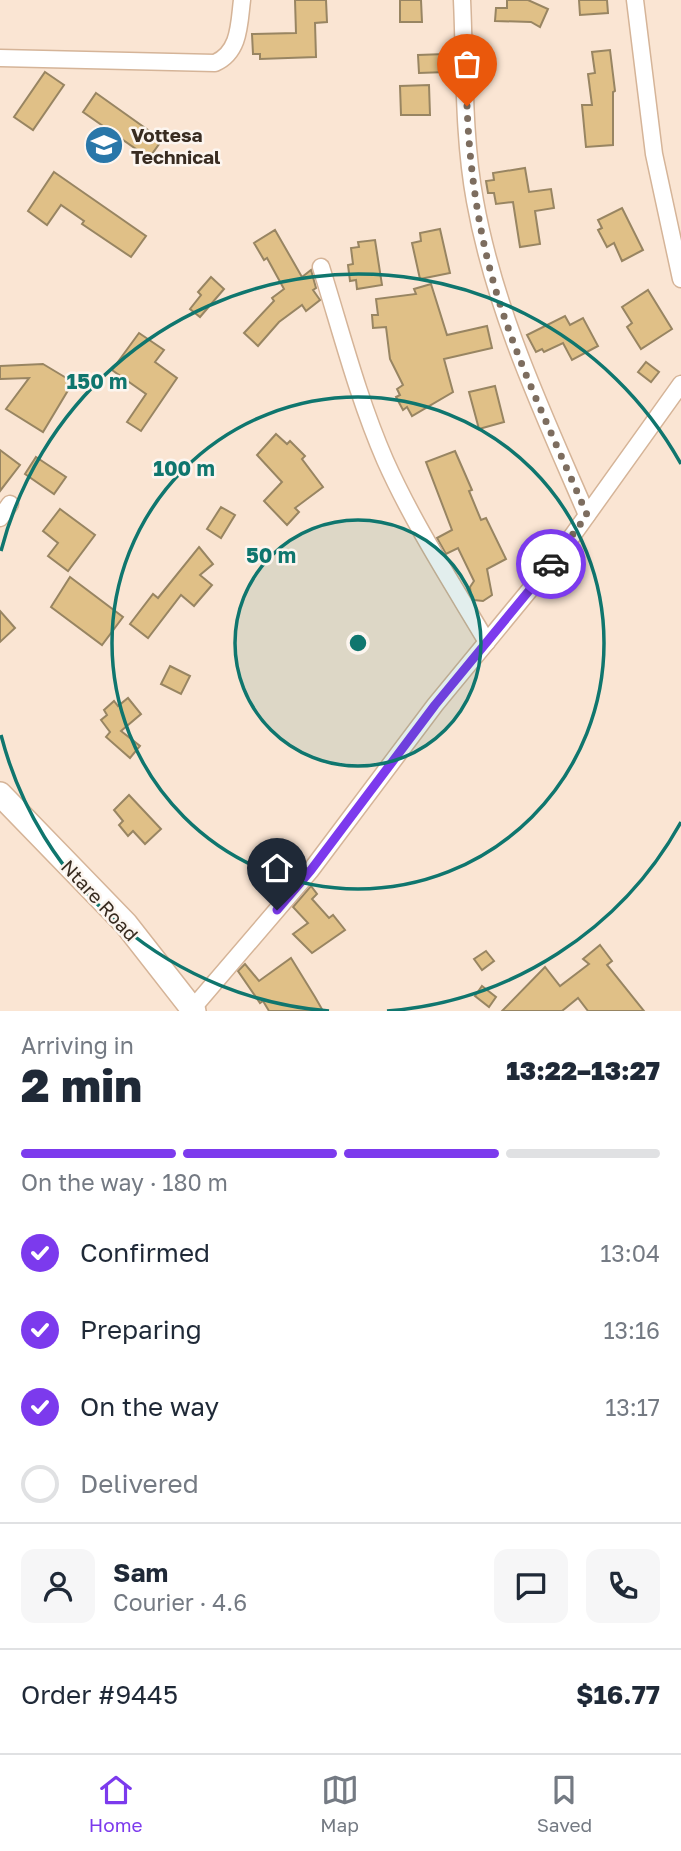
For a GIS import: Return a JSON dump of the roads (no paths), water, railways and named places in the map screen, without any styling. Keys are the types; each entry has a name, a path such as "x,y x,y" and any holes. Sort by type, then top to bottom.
{"main road":[{"name":"Ntare Road","path":"0,794 126,925 193,1010"}],"street":[{"path":"0,58 215,63 226,58 232,50 242,0"},
{"path":"462,0 470,169 481,232 509,330 587,515"},
{"path":"635,0 654,154 681,279"},
{"path":"321,267 367,411 387,463 405,502 487,642"},
{"path":"193,1010 311,870 435,705 560,553 681,384"}],"place":[{"name":"Vottesa Technical","path":"104,145"}]}
